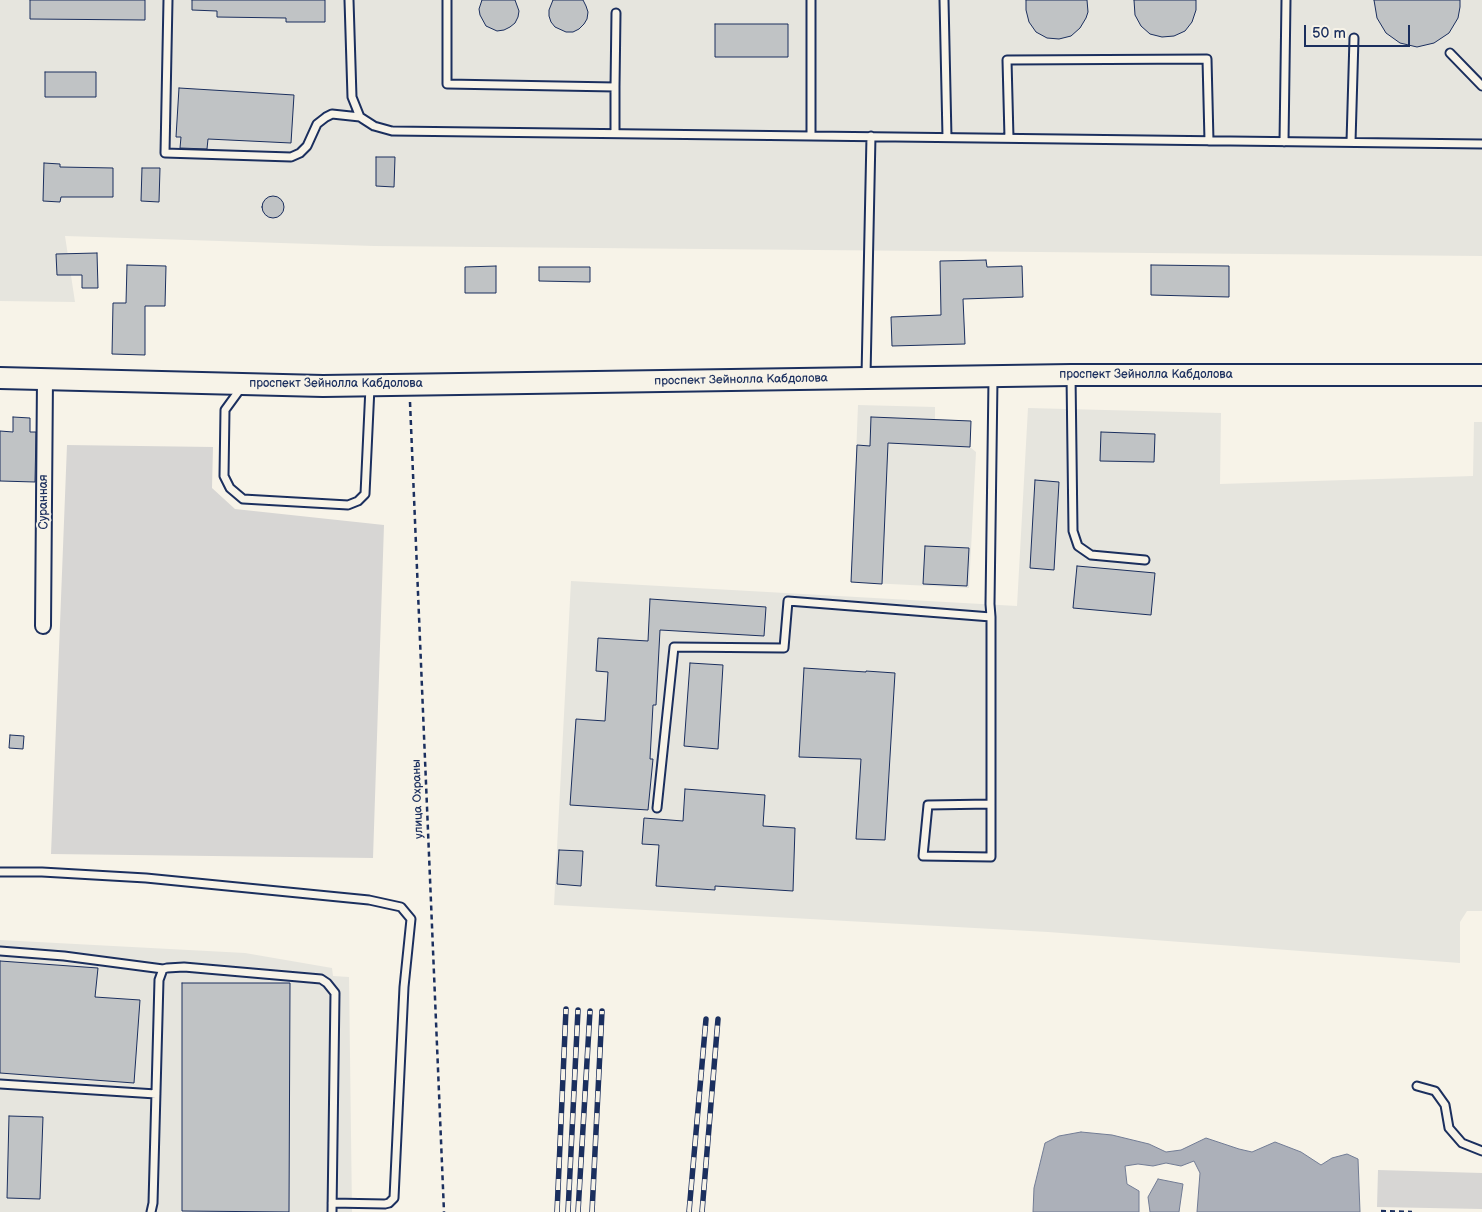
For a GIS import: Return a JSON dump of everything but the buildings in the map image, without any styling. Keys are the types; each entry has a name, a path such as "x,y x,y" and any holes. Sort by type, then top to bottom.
{"main road":[{"name":"проспект Зейнолла Кабдолова","path":"0,378 322,386 1071,375 1482,375"}],"street":[{"name":"Суранная","path":"44,626 45,378"}],"lane":[{"path":"168,0 165,153 291,157 300,153 307,146 317,124 326,116 332,114 360,117 374,126 392,131 1482,144"},
{"path":"349,0 352,98 360,117"},
{"path":"447,0 447,84 615,88"},
{"path":"811,0 811,136"},
{"path":"944,0 947,137"},
{"path":"1284,142 1286,0"},
{"path":"615,133 616,13"},
{"path":"1351,142 1354,38"},
{"path":"1450,52 1482,86"},
{"path":"1009,138 1007,60 1207,59 1209,141"},
{"path":"866,378 871,136"},
{"path":"1071,375 1073,531 1078,546 1091,555 1145,560"},
{"path":"991,804 928,806 923,856 991,857 993,377"},
{"path":"244,383 225,410 224,476 230,488 243,498 348,505 358,501 365,494 370,384"},
{"path":"658,808 674,647 784,648 788,601 991,617"},
{"path":"0,872 42,872 146,878 369,900 401,907 411,919 404,987 394,1198 386,1204 332,1204"},
{"path":"0,951 64,956 163,969 184,968 322,979 335,993 332,1212"},
{"path":"151,1212 153,1203 159,980 163,969"},
{"path":"0,1084 156,1094"},
{"path":"1417,1086 1436,1091 1444,1104 1449,1128 1462,1143 1482,1151"}],"path":[{"name":"улица Охраны","path":"410,384 444,1212"},
{"path":"1380,1211 1412,1212"}],"shaded area":[{"path":"0,0 1482,0 1482,256 374,246 65,236 75,302 0,301"},
{"path":"858,405 935,407 935,420 971,421 970,447 976,452 969,588 851,582"},
{"path":"1028,408 1221,413 1220,484 1473,476 1474,422 1482,422 1482,911 1467,911 1460,922 1460,963 1048,932 554,905 571,581 1017,606"},
{"path":"67,445 213,447 212,488 235,509 384,525 373,858 51,854"},
{"path":"0,940 245,953 332,968 333,976 349,977 352,1212 0,1212"},
{"path":"1081,1132 1112,1135 1149,1144 1166,1152 1181,1150 1206,1138 1252,1152 1275,1142 1301,1152 1321,1165 1332,1158 1347,1154 1358,1159 1360,1212 1197,1212 1200,1173 1194,1161 1181,1166 1166,1163 1153,1166 1138,1164 1125,1166 1127,1184 1139,1191 1139,1212 1033,1212 1034,1188 1045,1143 1059,1136"},
{"path":"1378,1170 1482,1173 1482,1209 1377,1207"},
{"path":"1158,1179 1183,1184 1179,1212 1150,1212 1148,1197"}],"railway":[{"path":"557,1212 566,1009"},
{"path":"568,1212 578,1010"},
{"path":"578,1212 590,1011"},
{"path":"592,1212 602,1011"},
{"path":"689,1212 706,1019"},
{"path":"702,1212 718,1019"}]}
